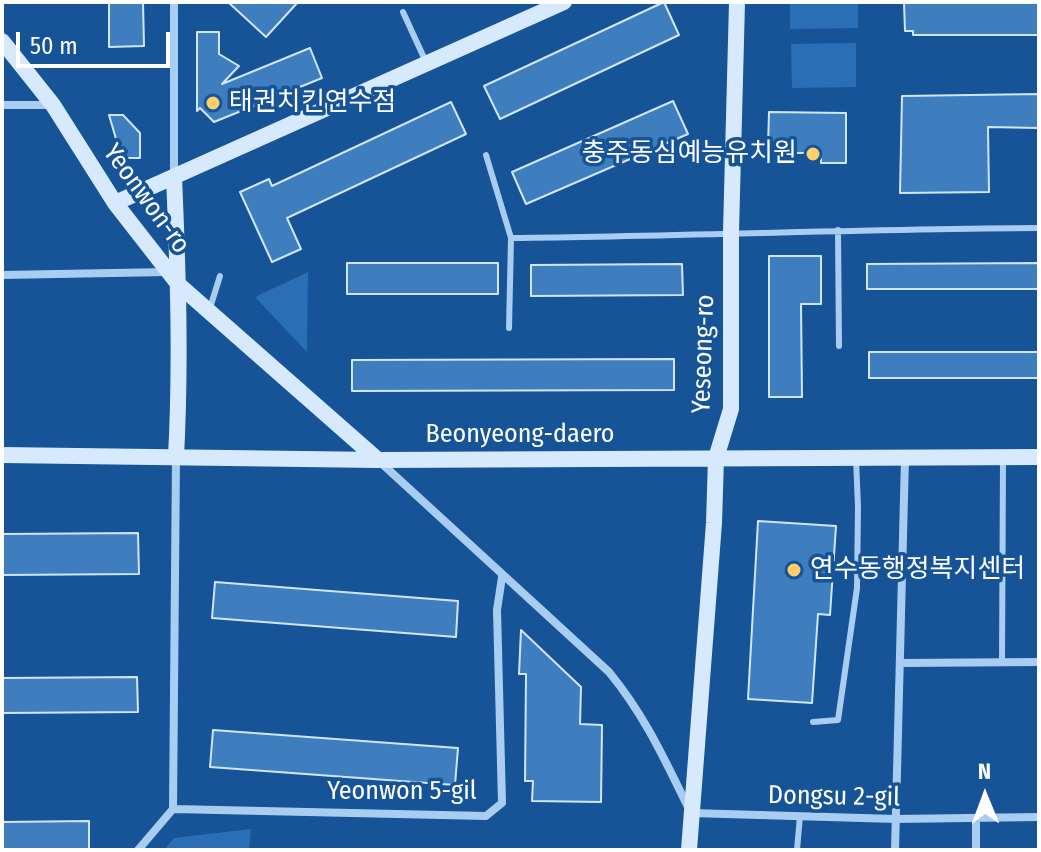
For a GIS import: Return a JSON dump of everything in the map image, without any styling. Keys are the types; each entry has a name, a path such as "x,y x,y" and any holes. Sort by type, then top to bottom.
{"street":[{"path":"174,2 174,278"},
{"path":"115,203 564,2"},
{"name":"Yeseong-ro","path":"689,850 714,523 716,458 731,409 731,232 737,2"},
{"name":"Yeonwon-ro","path":"2,41 53,105 115,203 174,278 176,457"},
{"path":"2,105 53,105"},
{"path":"2,275 174,278 609,672 633,701 691,813"},
{"name":"Beonyeong-daero","path":"2,455 378,460 1039,457"},
{"path":"138,850 173,809 176,457"},
{"path":"895,850 905,458"},
{"name":"Yeonwon 5-gil","path":"173,809 486,816 502,803 497,610 502,577"},
{"path":"901,663 1039,662"},
{"name":"Dongsu 2-gil","path":"691,813 896,819 1039,817"},
{"path":"976,818 976,850"}],"lane":[{"path":"403,12 426,64"},
{"path":"486,155 511,238 509,328"},
{"path":"511,238 1039,228"},
{"path":"838,230 839,346"},
{"path":"209,312 220,276"},
{"path":"1002,662 1003,457"},
{"path":"813,722 838,720 857,588 856,458"},
{"path":"797,850 800,816"}],"shaded area":[{"path":"790,2 858,2 858,28 790,29"},
{"path":"856,43 856,87 792,88 791,44"},
{"path":"308,272 307,352 255,297"},
{"path":"251,829 249,850 164,850 174,838"}],"building":[{"path":"109,2 143,2 144,46 109,47"},
{"path":"228,2 298,2 266,37"},
{"path":"664,2 679,35 500,119 484,86"},
{"path":"1039,2 1039,35 913,35 913,31 905,31 904,3"},
{"path":"197,32 219,32 219,54 239,66 222,84 310,48 322,78 214,122 200,108 197,111"},
{"path":"1039,94 1039,128 988,127 989,192 900,193 902,96"},
{"path":"673,101 688,134 526,204 512,172"},
{"path":"451,102 466,134 287,218 301,249 272,262 240,192 269,179 272,186"},
{"path":"769,112 846,113 846,163 821,163 821,153 786,153 787,148 768,148"},
{"path":"109,115 123,115 140,133 140,158 126,158 119,149"},
{"path":"769,256 821,256 821,304 801,304 802,397 769,397"},
{"path":"347,263 498,263 498,294 347,294"},
{"path":"1039,263 1039,289 867,289 867,264"},
{"path":"682,264 683,295 531,296 531,265"},
{"path":"869,352 1039,352 1039,378 869,378"},
{"path":"674,359 674,390 352,391 352,360"},
{"name":"연수동행정복지센터","path":"758,521 836,526 830,615 818,614 812,703 748,699"},
{"path":"138,533 139,574 2,575 2,534"},
{"path":"215,582 458,601 456,637 212,618"},
{"path":"521,630 581,687 580,724 602,725 601,802 532,801 533,781 525,781 526,674 519,674"},
{"path":"137,677 138,712 2,713 2,678"},
{"path":"213,730 458,748 455,785 210,767"},
{"path":"89,821 89,850 2,850 2,822"}],"place":[{"name":"태권치킨연수점","path":"213,103"},
{"name":"충주동심예능유치원","path":"813,154"},
{"name":"연수동행정복지센터","path":"794,570"}]}
